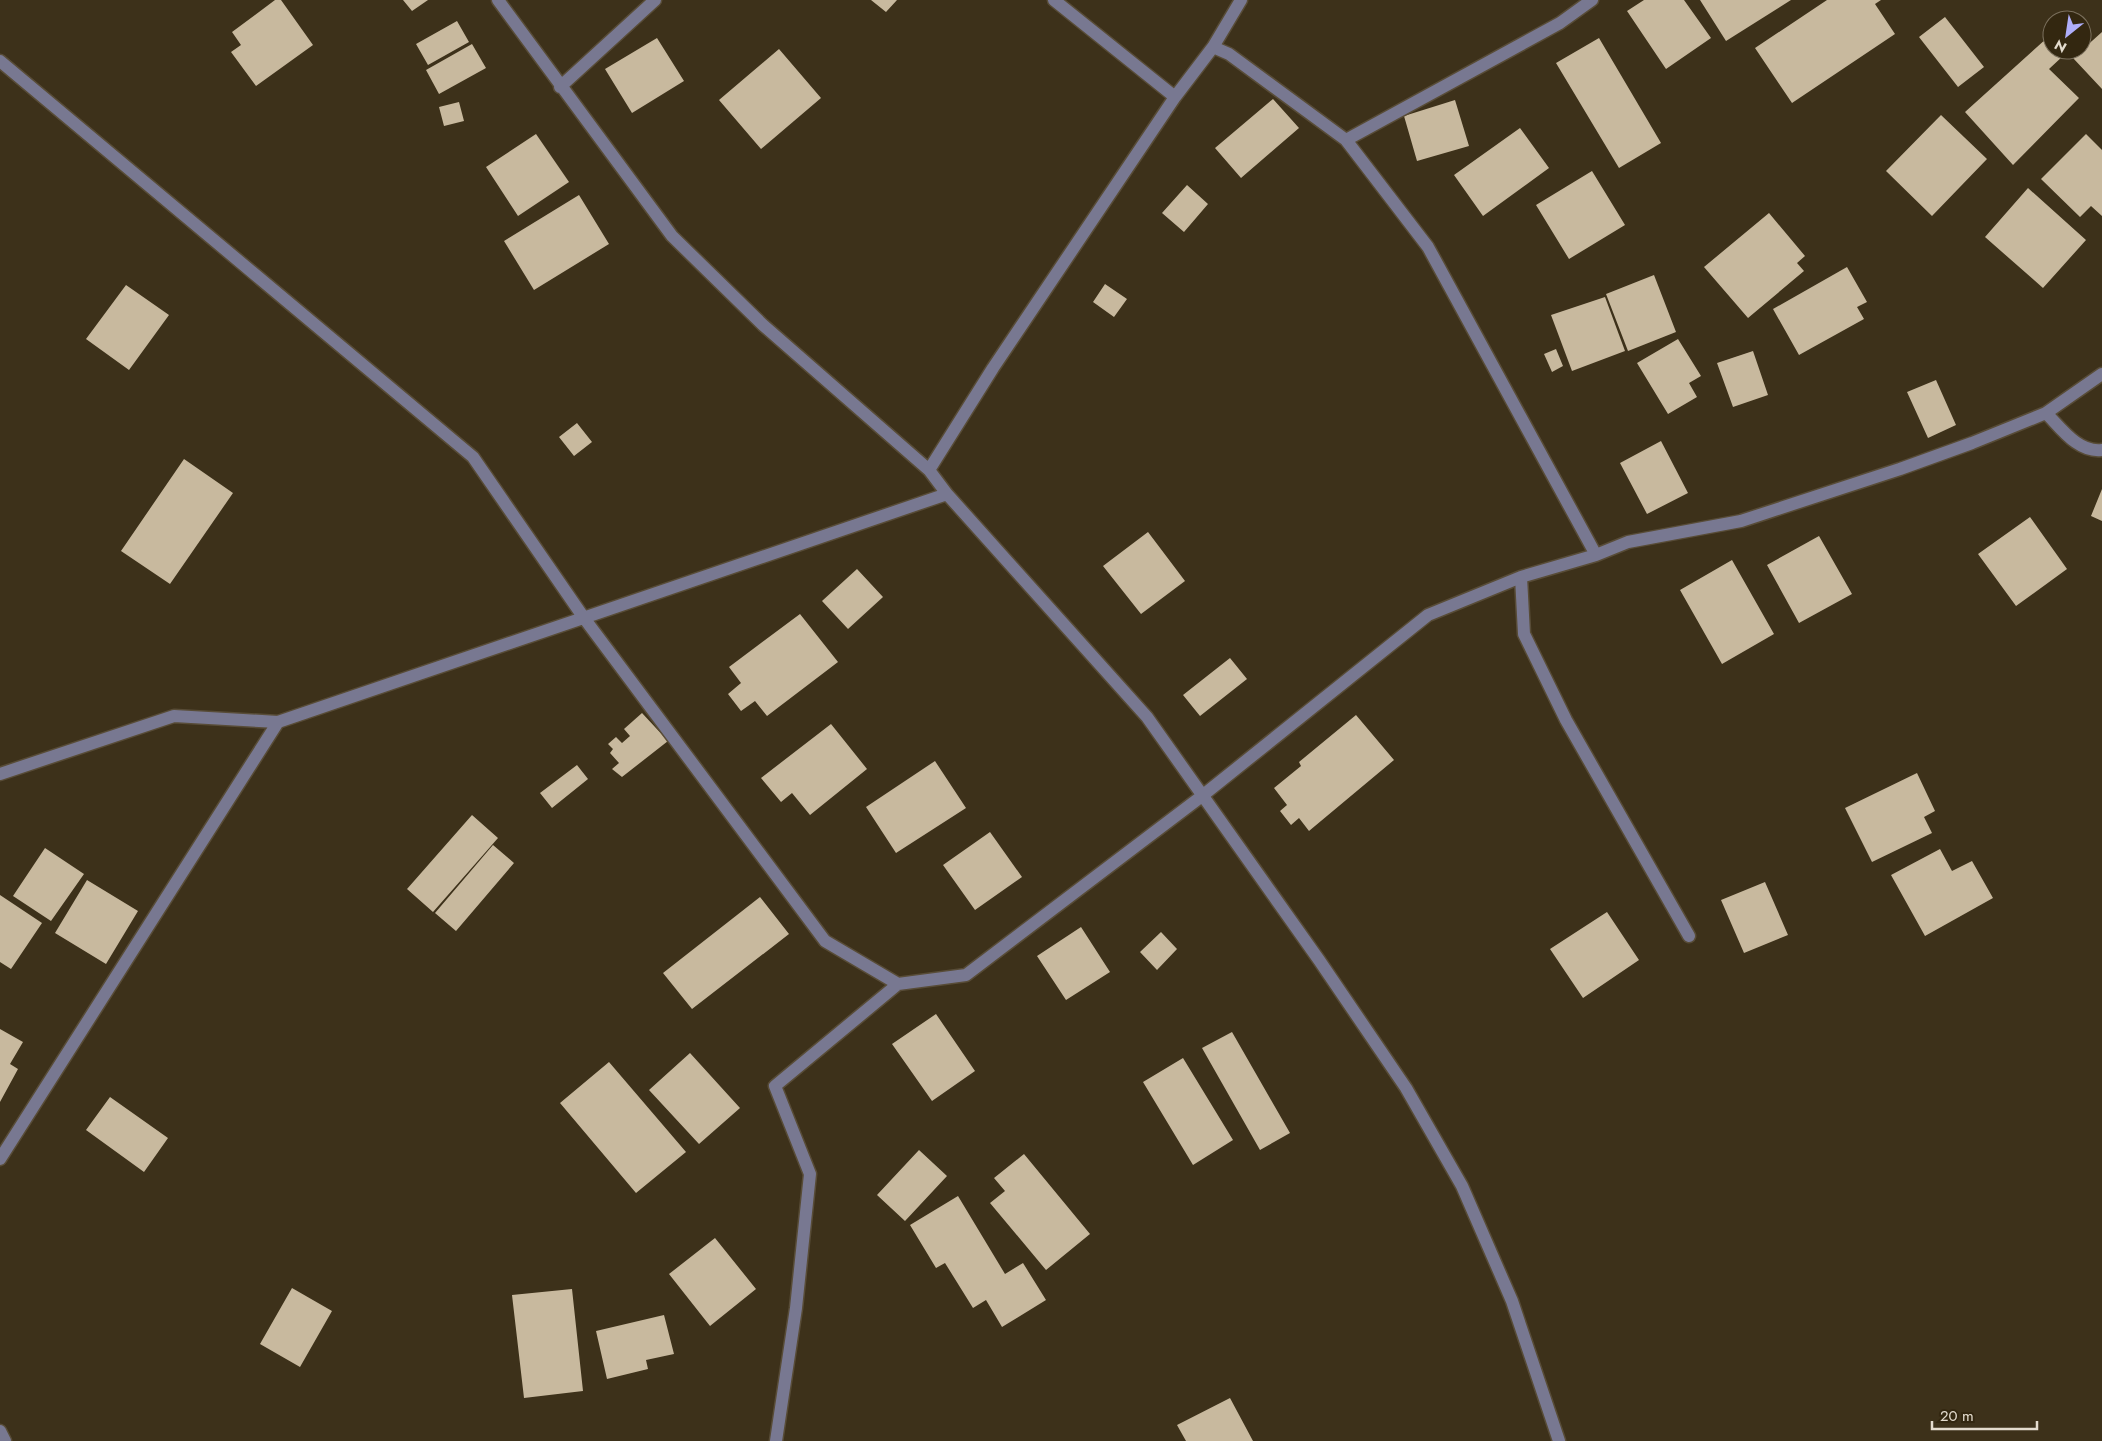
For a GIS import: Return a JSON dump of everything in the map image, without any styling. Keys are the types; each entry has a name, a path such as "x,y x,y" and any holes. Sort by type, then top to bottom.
{"street":[{"path":"498,0 560,87 672,236 763,325 929,470 947,494 1147,717 1319,960 1406,1088 1462,1186 1512,1301 1559,1441"},
{"path":"560,87 655,0"},
{"path":"1054,0 1175,97"},
{"path":"929,470 993,368 1175,97 1213,47 1241,0"},
{"path":"1346,140 1560,23 1592,0"},
{"path":"1213,47 1229,54 1346,140 1428,247 1596,556"},
{"path":"0,61 473,457 584,618 824,941 898,984"},
{"path":"776,1441 796,1308 810,1174 775,1086 898,984 966,975 1202,796 1383,649 1428,615 1521,577 1596,556 1628,542 1741,522 1918,462 2046,413 2102,374"},
{"path":"2046,413 2069,437 2084,447 2102,450"},
{"path":"0,774 174,716 278,722 947,494"},
{"path":"1521,577 1524,634 1566,720 1689,936"},
{"path":"0,1159 278,722"},
{"path":"0,1431 5,1441"}],"building":[{"path":"275,0 281,0 313,45 256,86 231,52 241,45 232,32"},
{"path":"403,0 428,0 412,11"},
{"path":"871,0 897,0 886,12"},
{"path":"1644,0 1684,0 1711,38 1666,69 1627,11"},
{"path":"1700,0 1791,0 1726,41"},
{"path":"1827,0 1881,0 1875,4 1895,34 1792,103 1755,48"},
{"path":"1945,17 1984,67 1958,87 1919,37"},
{"path":"457,21 469,42 428,65 416,44"},
{"path":"2102,32 2102,89 2075,60 2092,60 2092,41"},
{"path":"657,38 684,81 632,113 605,69"},
{"path":"1599,38 1661,143 1619,168 1556,63"},
{"path":"2042,43 2042,60 2059,60 2049,69 2079,98 2013,165 1965,112"},
{"path":"472,44 486,68 439,94 426,70"},
{"path":"779,49 821,98 761,149 719,100"},
{"path":"1273,99 1299,128 1241,178 1215,148"},
{"path":"1455,100 1469,146 1417,161 1404,116"},
{"path":"459,102 464,121 444,126 439,107"},
{"path":"1941,115 1987,159 1932,216 1886,171"},
{"path":"1520,128 1549,168 1483,216 1454,175"},
{"path":"536,134 569,182 518,216 486,167"},
{"path":"2086,134 2102,150 2102,216 2091,206 2080,217 2041,179"},
{"path":"1592,171 1625,225 1569,259 1536,205"},
{"path":"1187,185 1208,204 1184,232 1162,213"},
{"path":"2028,188 2086,240 2043,288 1985,237"},
{"path":"579,195 609,244 534,290 504,241"},
{"path":"1769,213 1805,256 1797,263 1804,271 1748,318 1704,267"},
{"path":"1847,267 1867,302 1857,307 1864,319 1799,355 1773,309"},
{"path":"1654,275 1676,332 1628,351 1606,294"},
{"path":"1105,284 1127,299 1114,317 1093,302"},
{"path":"126,285 169,315 129,370 86,339"},
{"path":"1605,297 1625,351 1572,371 1551,315"},
{"path":"1678,339 1701,376 1689,383 1697,397 1668,414 1637,363"},
{"path":"1556,349 1563,366 1552,372 1544,354"},
{"path":"1753,351 1768,395 1733,407 1717,363"},
{"path":"1936,380 1956,425 1928,438 1907,392"},
{"path":"577,423 592,442 574,456 559,437"},
{"path":"1661,441 1688,493 1647,514 1620,463"},
{"path":"184,459 233,493 170,584 121,551"},
{"path":"2102,489 2102,521 2091,516"},
{"path":"2030,517 2067,569 2016,606 1978,554"},
{"path":"1148,532 1185,581 1141,614 1103,566"},
{"path":"1819,536 1852,594 1799,623 1767,565"},
{"path":"1732,560 1774,634 1722,664 1680,590"},
{"path":"857,569 883,597 848,629 822,601"},
{"path":"800,614 838,662 767,716 755,701 741,711 728,694 741,683 729,667"},
{"path":"1230,658 1247,679 1200,716 1183,695"},
{"path":"642,713 668,741 622,777 612,769 619,763 610,753 613,749 608,744 616,737 622,743 630,736 624,729"},
{"path":"1356,715 1394,760 1309,831 1299,818 1291,825 1280,811 1287,805 1274,788 1301,766 1299,762"},
{"path":"831,724 867,769 810,815 792,793 781,802 761,778"},
{"path":"935,761 966,808 896,853 866,807"},
{"path":"577,765 588,779 552,808 540,793"},
{"path":"1917,773 1935,811 1924,817 1932,833 1872,862 1845,808"},
{"path":"472,815 498,838 433,912 407,889"},
{"path":"990,832 1022,877 975,910 943,865"},
{"path":"493,845 514,863 456,931 435,913"},
{"path":"45,848 84,874 51,921 13,896"},
{"path":"1940,849 1952,871 1972,861 1993,898 1925,936 1891,875"},
{"path":"87,880 138,911 106,964 55,933"},
{"path":"1765,882 1788,935 1744,953 1721,900"},
{"path":"0,895 42,923 11,969 0,962"},
{"path":"760,897 789,934 692,1009 663,973"},
{"path":"1607,912 1639,960 1583,998 1550,949"},
{"path":"1081,927 1110,972 1066,1000 1037,956"},
{"path":"1161,932 1177,949 1157,970 1140,952"},
{"path":"936,1014 975,1071 932,1101 892,1044"},
{"path":"0,1029 23,1042 10,1064 18,1069 0,1102"},
{"path":"1232,1032 1290,1133 1260,1150 1202,1048"},
{"path":"690,1053 740,1108 699,1144 649,1090"},
{"path":"1183,1058 1233,1140 1193,1165 1143,1082"},
{"path":"609,1062 686,1152 636,1193 560,1103"},
{"path":"110,1097 168,1138 144,1172 86,1130"},
{"path":"919,1150 947,1176 905,1221 877,1195"},
{"path":"1024,1154 1090,1234 1046,1270 990,1203 1005,1191 994,1178"},
{"path":"958,1196 1005,1274 1023,1263 1046,1300 1002,1327 986,1300 973,1308 945,1263 936,1268 910,1225"},
{"path":"715,1238 756,1289 710,1326 669,1274"},
{"path":"292,1288 332,1311 300,1367 260,1344"},
{"path":"572,1289 583,1391 524,1398 512,1295"},
{"path":"664,1315 674,1354 646,1360 648,1369 607,1379 596,1331"},
{"path":"1230,1398 1253,1441 1186,1441 1177,1425"}]}
